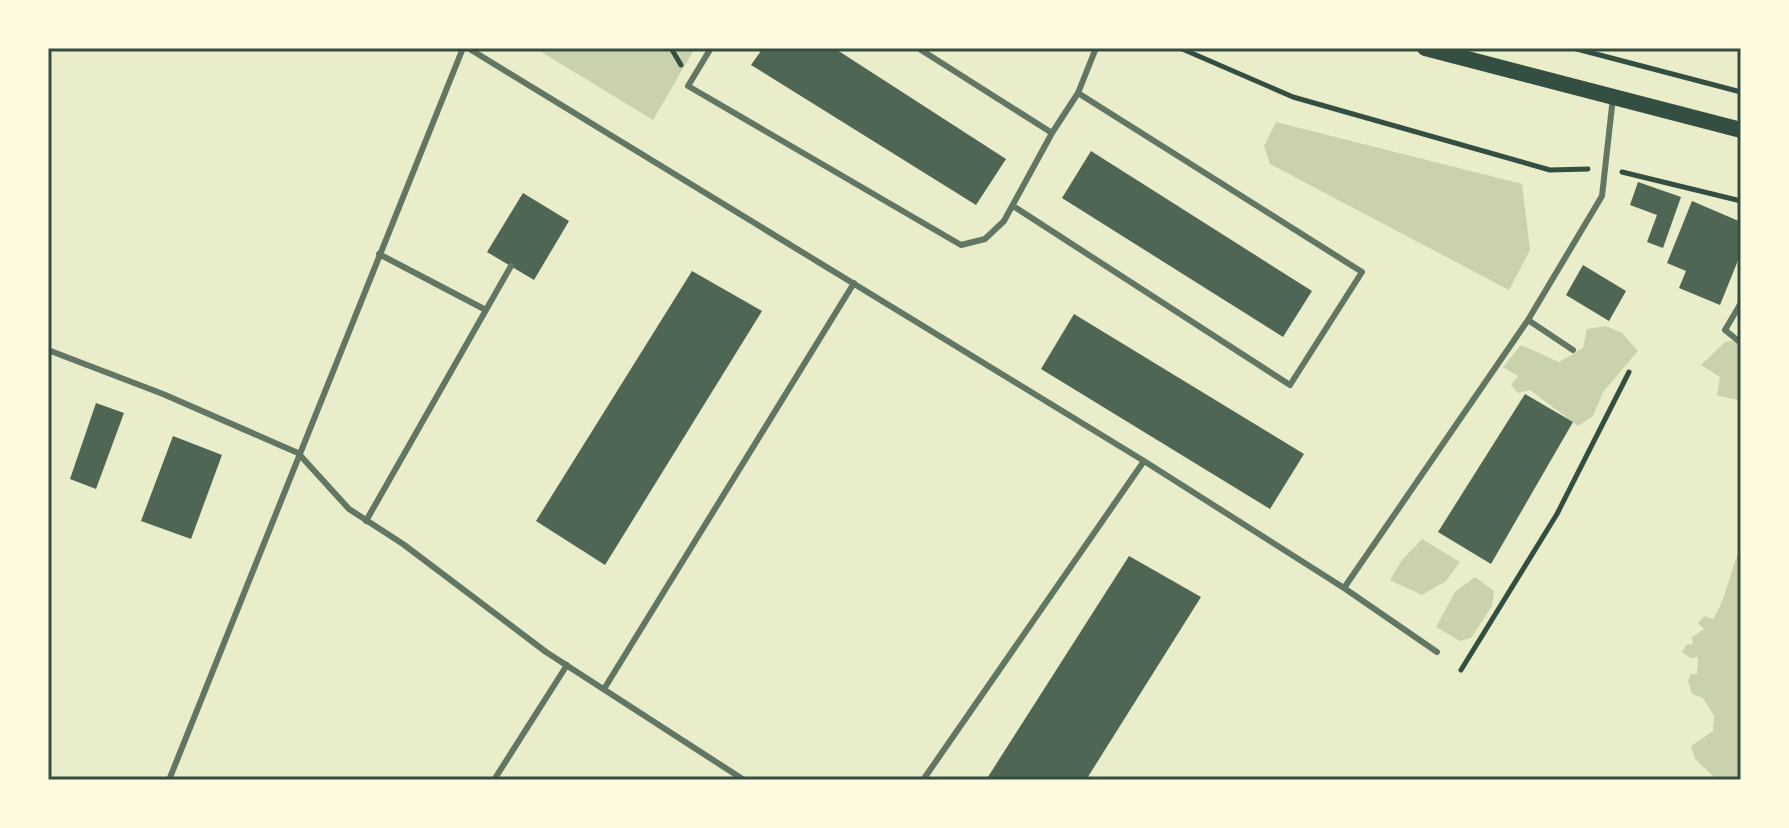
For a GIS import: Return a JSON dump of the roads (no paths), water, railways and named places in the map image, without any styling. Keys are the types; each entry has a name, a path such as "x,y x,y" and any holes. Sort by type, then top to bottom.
{"main road":[{"path":"1434,49 1741,130"}],"lane":[{"path":"169,780 298,453 466,48 1144,461 1344,588 1437,652"},
{"path":"711,48 688,86 961,245 985,239 1004,221 1052,133 1078,93 1096,48"},
{"path":"918,48 1052,133"},
{"path":"1013,206 1290,385 1362,272 1078,93"},
{"path":"1344,588 1528,320 1602,196 1614,96"},
{"path":"379,254 486,310"},
{"path":"366,521 511,266"},
{"path":"604,689 854,283"},
{"path":"1741,303 1725,330 1741,343"},
{"path":"1528,320 1573,350"},
{"path":"48,350 163,394 298,453 349,509 567,665 744,780"},
{"path":"923,780 1144,461"},
{"path":"494,780 567,665"}]}
